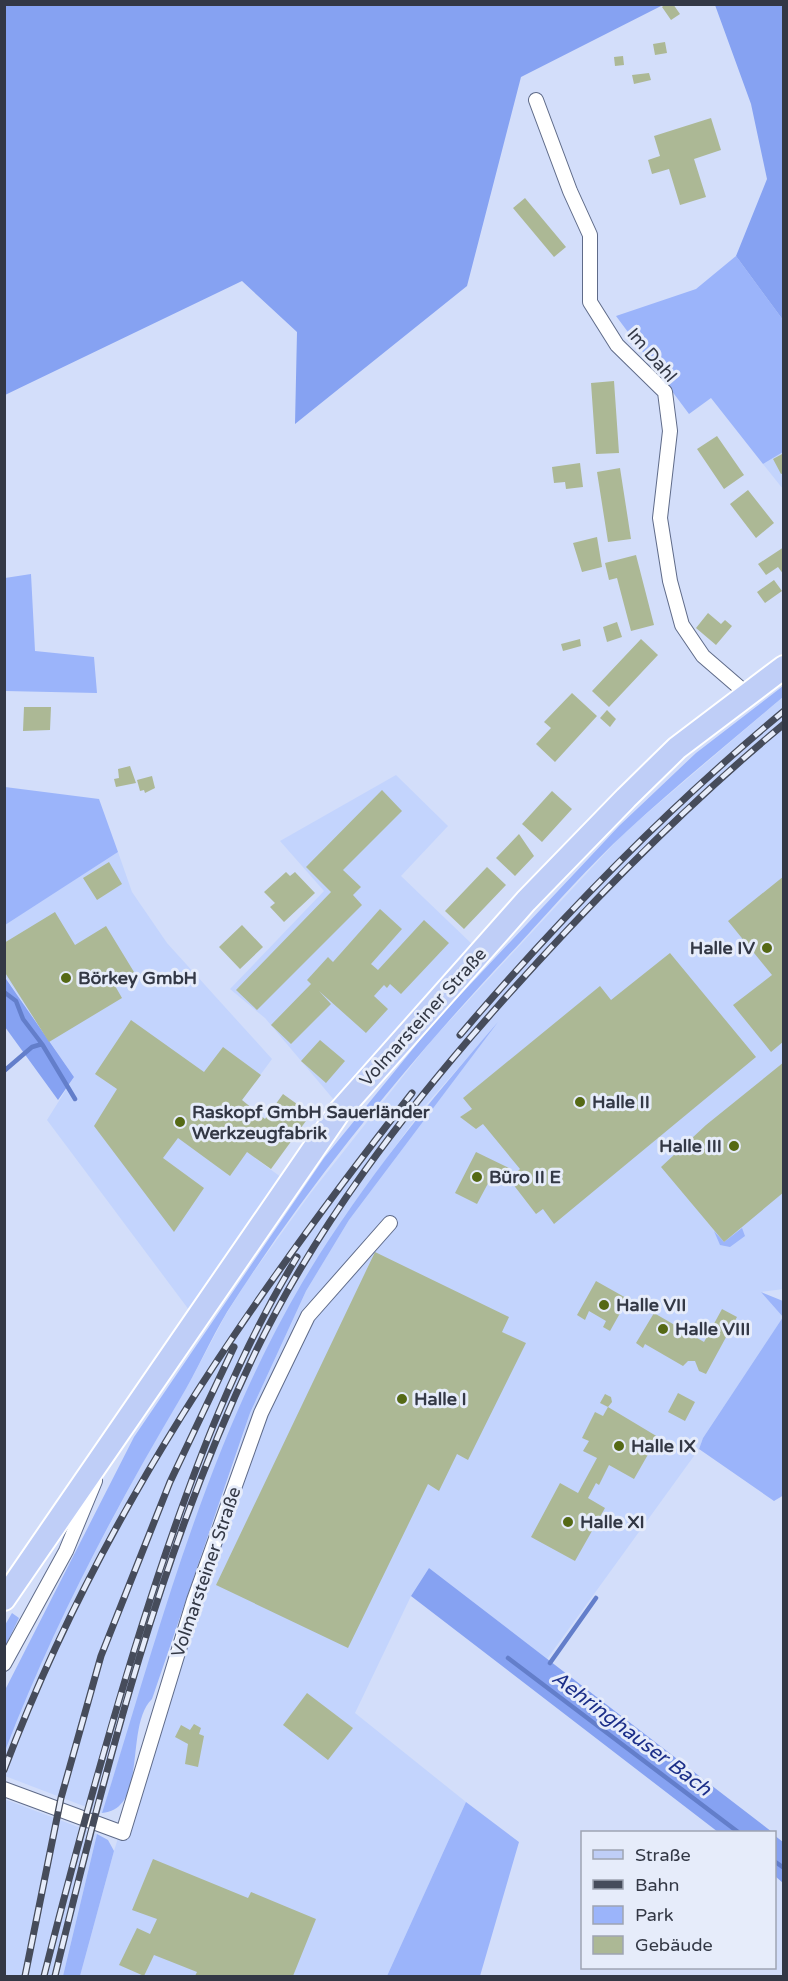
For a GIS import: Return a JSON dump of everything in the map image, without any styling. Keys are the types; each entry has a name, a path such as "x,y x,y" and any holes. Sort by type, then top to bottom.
{"main road":[{"name":"Volmarsteiner Straße","path":"4,1599 339,1112 526,901 618,806 677,748 783,667"}],"street":[{"name":"Im Dahl","path":"536,100 570,191 590,235 590,302 617,345 665,392 670,431 660,518 670,580 682,625 704,656 747,694"},
{"name":"Volmarsteiner Straße","path":"4,1789 123,1833 194,1600 261,1413 308,1316 390,1223"},
{"name":"Volmarsteiner Straße","path":"4,1664 66,1551 106,1453"}],"shaded area":[{"path":"5,4 663,5 521,77 467,286 295,424 297,332 242,281 5,395"},
{"path":"715,5 783,5 783,320 736,256 767,179 751,104"},
{"path":"783,452 783,489 763,464"},
{"path":"783,697 784,1289 761,1292 783,1317 703,1438 699,1449 547,1659 429,1568 411,1596 355,1713 466,1802 387,1976 80,1976 114,1851 250,1413 306,1291 349,1220 490,1032 424,1107 344,1217 215,1467 174,1585 102,1813 5,1776 4,1751 28,1690 74,1591 150,1449 247,1281 310,1194 431,1041 624,833"},
{"path":"396,775 448,826 401,876 473,945 334,1100 265,1018 230,989 324,891 280,841"},
{"path":"118,852 132,892 167,943 272,1059 242,1100 265,1119 243,1149 289,1183 192,1314 47,1120 74,1077 5,976 4,925"},
{"path":"4,976 74,1077 58,1100 5,1027"},
{"path":"429,1568 771,1831 717,1831 411,1596"},
{"path":"4,1799 97,1834 63,1976 5,1976"},
{"path":"776,1837 783,1842 783,1883 776,1877"}],"green space":[{"path":"736,256 783,320 783,452 763,464 711,398 689,414 616,316 696,289"},
{"path":"31,574 35,651 94,657 97,693 5,691 5,578"},
{"path":"783,686 783,697 646,814 572,886 403,1074 293,1215 227,1312 108,1528 63,1615 5,1751 5,1690 134,1437 324,1158 434,1023 619,826 696,753"},
{"path":"5,787 99,799 118,852 5,925"},
{"path":"498,1022 349,1220 306,1291 250,1413 152,1699 144,1711 139,1728 131,1782 126,1797 116,1808 102,1813 187,1542 211,1475 268,1345 302,1283 346,1214 394,1148"},
{"path":"742,1228 745,1236 730,1247 720,1245 714,1231 724,1242"},
{"path":"761,1292 783,1301 784,1495 774,1501 699,1449 703,1438 783,1317"},
{"path":"12,1613 19,1618 5,1647 5,1625"},
{"path":"466,1802 519,1842 480,1976 387,1976"},
{"path":"97,1834 108,1840 114,1851 80,1976 63,1976"}],"building":[{"path":"665,4 673,4 680,14 671,20 662,7"},
{"path":"665,42 667,53 655,55 653,44"},
{"path":"623,56 624,65 615,66 614,57"},
{"path":"649,73 651,80 634,84 632,75"},
{"path":"711,118 721,150 694,159 706,197 680,205 669,169 652,174 648,160 660,156 654,136"},
{"path":"525,198 566,247 554,257 513,208"},
{"path":"614,381 619,453 596,454 591,383"},
{"path":"717,436 744,475 724,489 697,449"},
{"path":"784,453 784,473 781,474 773,459"},
{"path":"580,463 583,487 566,489 565,482 554,483 552,467"},
{"path":"620,468 631,539 608,542 597,472"},
{"path":"748,490 774,523 756,538 730,504"},
{"path":"597,537 602,567 582,572 573,543"},
{"path":"784,547 784,575 778,567 766,575 758,564"},
{"path":"636,555 654,625 631,631 617,578 609,580 605,563"},
{"path":"774,580 782,591 765,603 757,592"},
{"path":"708,613 721,624 725,620 732,626 716,645 696,628"},
{"path":"617,622 622,637 607,642 603,627"},
{"path":"580,639 581,646 563,651 561,644"},
{"path":"641,639 658,655 609,707 592,691"},
{"path":"572,693 597,716 555,762 536,744 551,728 544,722"},
{"path":"24,707 51,707 50,730 23,731"},
{"path":"607,710 616,719 610,727 600,718"},
{"path":"130,766 136,783 116,787 114,779 119,778 118,769"},
{"path":"152,776 155,788 145,793 144,790 140,791 137,780"},
{"path":"382,790 402,811 343,870 361,887 353,895 362,905 257,1010 236,990 331,892 306,867"},
{"path":"552,791 572,809 542,842 522,824"},
{"path":"519,834 534,856 515,876 496,858"},
{"path":"109,862 122,884 97,900 83,878"},
{"path":"487,867 506,885 464,929 445,911"},
{"path":"286,872 290,876 295,872 315,893 284,922 270,907 275,903 264,892"},
{"name":"Halle IV","path":"784,876 784,1041 771,1052 733,1005 772,975 728,921"},
{"path":"380,909 402,929 371,964 378,970 424,920 449,943 401,994 390,984 387,988 384,985 374,996 388,1009 366,1033 319,991 331,1004 291,1044 271,1025 311,984 307,980 328,957 333,962"},
{"name":"Börkey GmbH","path":"55,912 75,945 106,926 134,972 114,984 122,998 49,1042 4,971 4,943"},
{"path":"242,925 263,947 240,969 219,947"},
{"name":"Halle II","path":"670,953 756,1057 554,1224 543,1209 536,1214 509,1179 520,1169 483,1124 476,1129 460,1117 472,1109 463,1098 600,986 611,1000"},
{"name":"Raskopf GmbH Sauerländer Werkzeugfabrik","path":"131,1020 204,1072 223,1047 261,1075 242,1100 265,1119 283,1094 311,1114 271,1169 247,1152 230,1176 178,1138 163,1158 204,1188 174,1232 94,1126 117,1089 95,1074"},
{"path":"320,1040 345,1061 326,1083 301,1061"},
{"name":"Halle III","path":"784,1062 784,1192 724,1242 661,1167 706,1125"},
{"name":"Büro II E","path":"476,1152 509,1168 503,1180 493,1174 477,1204 455,1193"},
{"name":"Halle I","path":"375,1252 509,1317 502,1332 526,1343 468,1460 457,1454 439,1491 428,1484 348,1648 216,1585"},
{"name":"Halle VII","path":"596,1281 628,1299 610,1331 603,1327 606,1321 589,1311 585,1320 577,1315"},
{"name":"Halle VIII","path":"722,1309 737,1317 706,1374 699,1371 695,1361 688,1361 683,1366 645,1344 643,1348 636,1343 654,1313 704,1342"},
{"path":"678,1393 695,1402 685,1421 668,1412"},
{"path":"605,1394 611,1397 612,1402 608,1407 600,1403"},
{"path":"608,1407 658,1437 634,1479 609,1465 599,1485 596,1483 588,1498 605,1508 575,1561 531,1537 560,1483 578,1493 597,1458 583,1451 589,1441 582,1438 595,1412 603,1416"},
{"path":"307,1693 353,1728 328,1760 283,1725"},
{"path":"194,1724 201,1728 199,1734 204,1736 198,1767 185,1764 188,1744 175,1737 181,1725 190,1730"},
{"path":"153,1859 248,1898 251,1892 316,1919 293,1976 195,1976 197,1972 154,1955 144,1976 119,1965 137,1928 150,1934 157,1919 132,1910"}],"waterway":[{"name":"Aehringhauser Bach","path":"4,992 16,1001 23,1019 42,1044 75,1099"},
{"path":"4,1071 32,1047 42,1044"},
{"path":"550,1663 596,1598"},
{"name":"Aehringhauser Bach","path":"508,1658 737,1831"},
{"name":"Aehringhauser Bach","path":"776,1862 784,1868"}],"railway":[{"path":"460,1035 536,949 615,866 740,748 784,711"},
{"path":"55,1976 116,1738 164,1581 191,1504 222,1428 255,1353 279,1306 334,1215 364,1171 463,1046 635,860 708,790 784,724"},
{"path":"4,1770 42,1677 85,1587 132,1500 182,1416 235,1333 292,1252 412,1093"},
{"path":"44,1976 83,1825 112,1725 172,1535 218,1413 255,1334 297,1257"},
{"path":"25,1976 61,1798 101,1656 170,1482 234,1347"}],"place":[{"name":"Halle IV","path":"767,948"},
{"name":"Börkey GmbH","path":"66,978"},
{"name":"Halle II","path":"580,1102"},
{"name":"Raskopf GmbH Sauerländer Werkzeugfabrik","path":"180,1122"},
{"name":"Halle III","path":"734,1146"},
{"name":"Büro II E","path":"477,1177"},
{"name":"Halle VII","path":"604,1305"},
{"name":"Halle VIII","path":"663,1329"},
{"name":"Halle I","path":"402,1399"},
{"name":"Halle IX","path":"619,1446"},
{"name":"Halle XI","path":"568,1522"}]}
